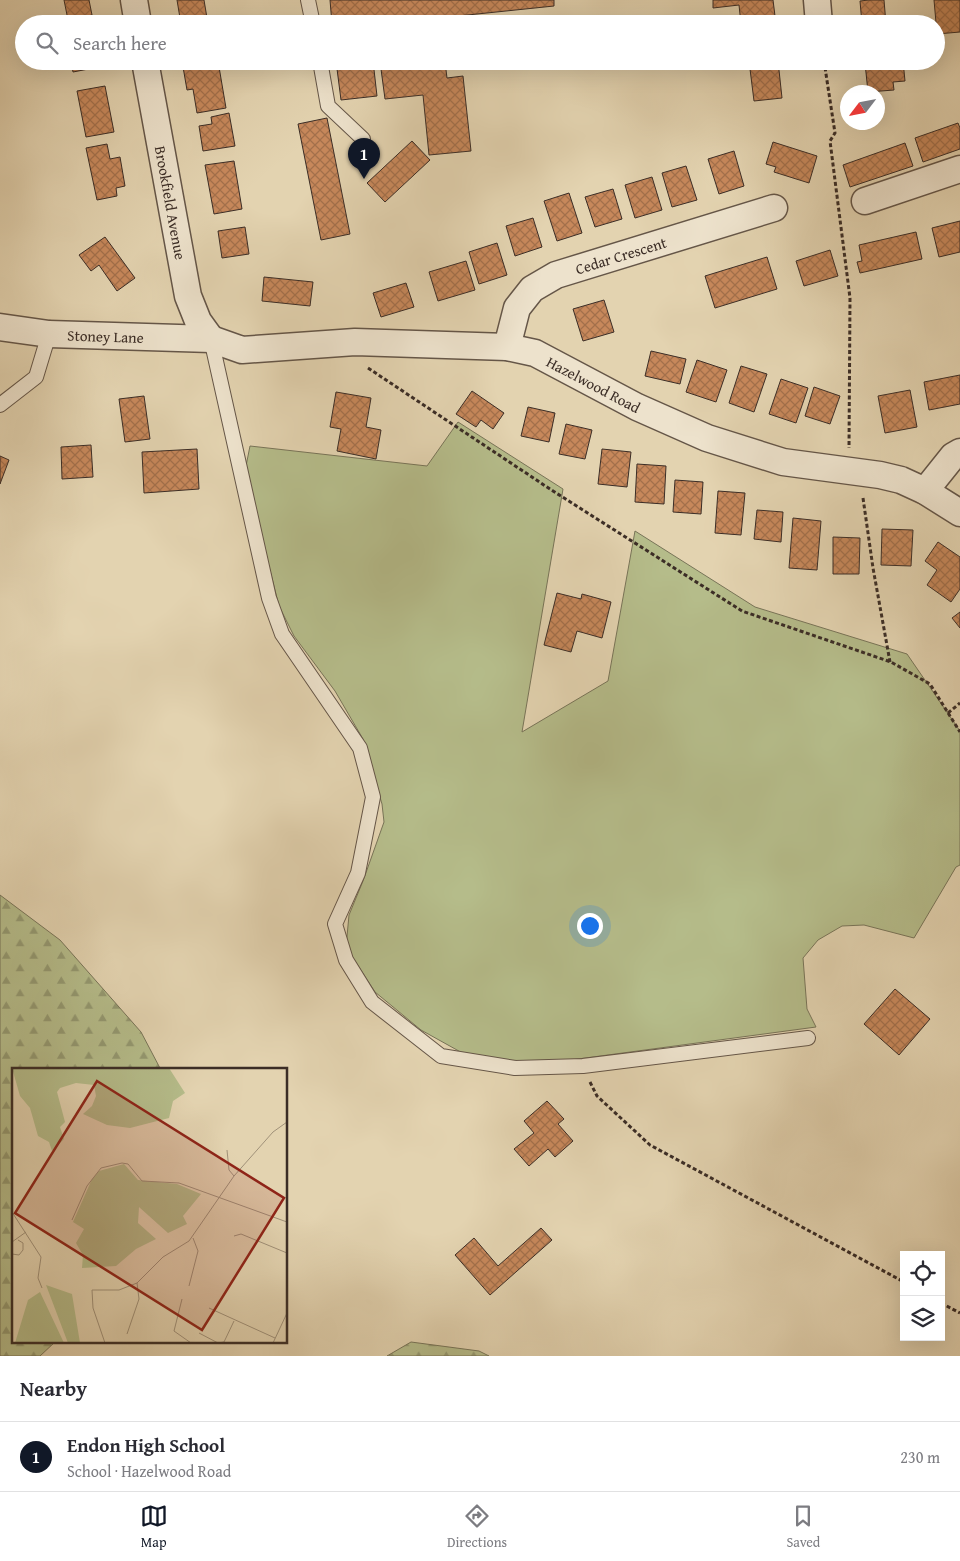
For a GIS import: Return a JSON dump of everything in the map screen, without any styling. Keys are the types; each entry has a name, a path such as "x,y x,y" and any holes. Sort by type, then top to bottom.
{"street":[{"path":"134,0 136,15"},
{"path":"817,0 818,15"},
{"name":"Brookfield Avenue","path":"147,70 188,296 198,321 211,339"},
{"path":"865,201 960,169"},
{"name":"Cedar Crescent","path":"507,347 517,308 532,289 556,275 774,208"},
{"name":"Stoney Lane","path":"0,327 49,334 211,339"},
{"name":"Hazelwood Road","path":"211,339 242,350 355,342 507,347 535,353 637,407 707,438 784,462 901,480 925,491 960,513"},
{"path":"925,491 953,456 960,452"}],"lane":[{"path":"308,0 311,15"},
{"path":"322,70 328,106 363,139"},
{"path":"0,405 36,377 49,334"},
{"path":"211,339 269,598 282,634 360,748 373,797 358,873 335,924 346,960 372,1002 441,1056 516,1068 583,1066 808,1038"}],"path":[{"path":"825,70 835,133 830,141 850,298 854,472 891,662"},
{"path":"361,363 553,491 742,611 891,662 930,684 960,732"},
{"path":"948,713 960,703"},
{"path":"583,1066 597,1096 650,1146 900,1280"},
{"path":"945,1305 960,1313"}],"green space":[{"path":"458,422 563,489 522,732 608,681 635,531 755,607 907,654 960,731 960,865 956,867 914,938 864,925 842,926 818,940 803,958 807,1009 816,1027 526,1066 466,1055 421,1030 375,992 346,947 349,915 384,822 382,804 363,739 335,691 294,636 279,606 245,471 250,446 427,466"},
{"path":"0,895 60,940 141,1032 160,1068 12,1068 12,1344 53,1344 40,1356 0,1356"},
{"path":"411,1342 479,1351 489,1356 387,1356"}],"building":[{"path":"64,0 89,0 92,15 67,15"},
{"path":"177,0 204,0 206,15 180,15"},
{"path":"330,0 554,0 554,6 468,15 331,15"},
{"path":"713,0 773,0 775,15 740,15 739,5 713,8"},
{"path":"884,0 885,15 861,15 860,1"},
{"path":"934,0 960,0 960,32 945,33 945,15 935,15"},
{"path":"184,70 220,70 226,108 197,113 193,89 187,90"},
{"path":"337,70 374,70 377,96 341,100"},
{"path":"381,70 446,70 447,78 463,76 471,151 429,155 423,95 385,99"},
{"path":"750,70 779,70 782,98 754,101"},
{"path":"866,70 904,70 905,81 893,82 894,90 885,91 885,85 867,85"},
{"path":"105,86 114,132 86,137 77,91"},
{"path":"229,113 235,146 203,151 199,126 212,124 211,117"},
{"path":"327,118 350,234 321,240 298,124"},
{"path":"958,123 960,128 960,149 923,162 915,138"},
{"path":"412,141 430,160 385,202 367,183"},
{"path":"773,142 817,156 809,183 774,172 776,167 766,164"},
{"path":"905,143 913,166 850,187 843,165"},
{"path":"107,144 110,159 120,157 125,186 116,188 117,196 97,200 86,148"},
{"path":"734,151 744,186 719,194 708,159"},
{"path":"234,161 242,209 214,214 205,165"},
{"path":"686,166 697,200 672,207 662,173"},
{"path":"652,177 662,210 635,218 625,185"},
{"path":"613,189 622,219 595,227 585,197"},
{"path":"569,193 582,233 557,241 544,201"},
{"path":"533,218 542,247 515,256 506,226"},
{"path":"960,221 960,252 939,257 932,228"},
{"path":"245,227 249,254 222,258 218,231"},
{"path":"916,232 922,259 860,273 857,262 862,261 859,245"},
{"path":"105,237 135,278 117,291 99,265 91,271 79,255"},
{"path":"497,243 507,275 479,284 469,252"},
{"path":"830,250 838,276 804,286 796,261"},
{"path":"767,257 777,289 715,308 705,276"},
{"path":"466,261 475,290 438,301 429,272"},
{"path":"264,277 313,282 310,306 262,301"},
{"path":"406,283 414,307 381,317 373,293"},
{"path":"604,300 614,332 583,341 573,309"},
{"path":"651,351 686,359 680,384 645,376"},
{"path":"697,360 727,370 716,402 686,392"},
{"path":"741,366 767,374 754,412 729,403"},
{"path":"960,375 960,404 929,410 924,382"},
{"path":"781,379 808,388 796,423 769,414"},
{"path":"814,387 840,396 830,424 805,416"},
{"path":"910,390 917,427 885,433 878,396"},
{"path":"472,391 504,413 493,429 481,420 476,427 456,414"},
{"path":"336,392 371,398 366,427 381,430 376,459 337,451 341,429 330,427"},
{"path":"144,396 150,439 125,442 119,399"},
{"path":"528,407 555,413 549,442 521,436"},
{"path":"566,424 592,430 585,459 559,454"},
{"path":"91,445 93,477 62,479 61,447"},
{"path":"197,449 199,489 144,493 142,452"},
{"path":"602,449 631,452 627,487 598,484"},
{"path":"0,456 9,460 0,484"},
{"path":"637,464 666,466 664,504 635,502"},
{"path":"675,480 703,482 701,514 673,512"},
{"path":"718,491 745,493 741,535 715,533"},
{"path":"757,510 783,512 781,542 754,539"},
{"path":"793,518 821,521 817,570 789,568"},
{"path":"882,529 913,530 911,566 881,565"},
{"path":"833,537 860,538 859,574 833,574"},
{"path":"938,542 960,557 960,589 951,602 927,585 937,570 925,561"},
{"path":"557,593 581,599 582,594 611,602 602,638 577,631 571,652 544,645"},
{"path":"960,612 960,628 952,618"},
{"path":"895,989 930,1019 899,1055 864,1024"},
{"path":"547,1101 564,1119 558,1124 573,1141 555,1157 548,1149 529,1166 514,1149 534,1133 524,1121"},
{"path":"541,1228 552,1240 490,1295 455,1255 474,1238 498,1266"}],"place":[{"name":"Endon High School","path":"364,179"}]}
